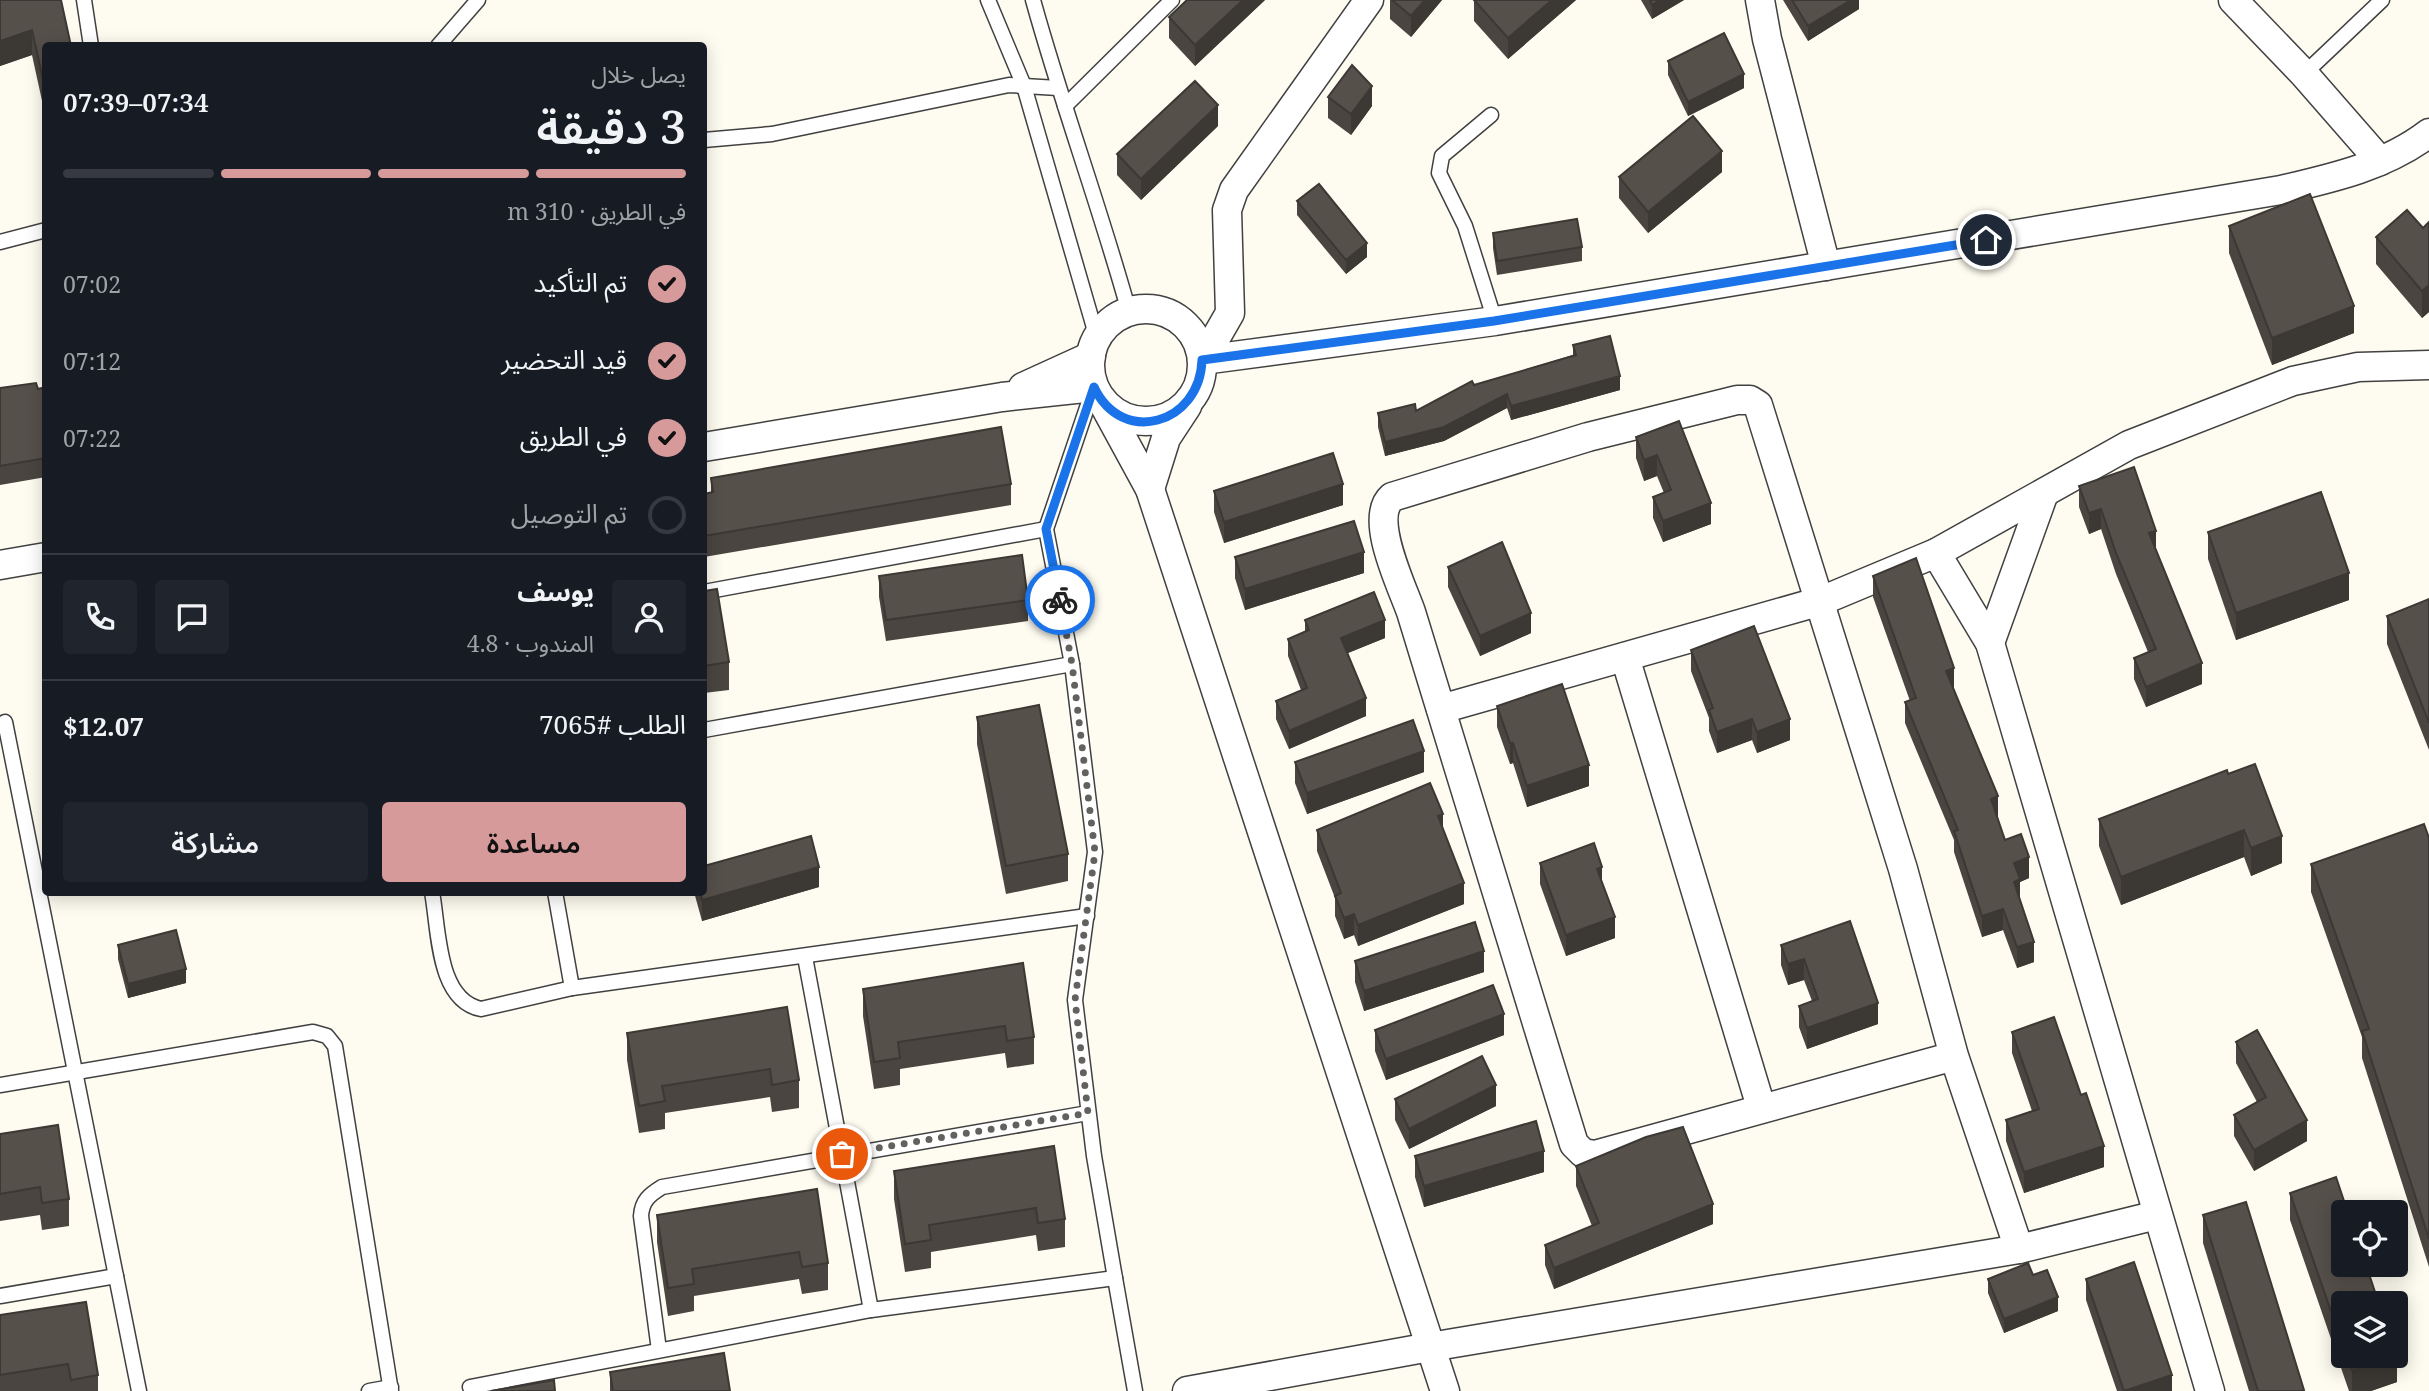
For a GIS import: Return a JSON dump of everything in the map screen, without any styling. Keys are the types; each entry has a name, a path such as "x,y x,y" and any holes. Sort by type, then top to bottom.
{"street":[{"path":"1202,360 1230,313 1227,210 1234,190 1370,0"},
{"path":"1760,0 1767,39 1826,266"},
{"path":"2233,0 2304,74 2380,161"},
{"path":"1202,360 1494,321 2281,190 2340,176 2380,161 2429,133"},
{"path":"1186,325 1191,326 1201,321 1230,285"},
{"path":"1002,397 1094,347 1105,327 1129,312 1159,310 1186,325 1194,335 1202,360 1202,374 1191,400 1166,438 1150,489"},
{"path":"1094,347 1098,394 1150,489 1445,1391"},
{"path":"1441,709 1821,601 1936,554 2129,445 2294,382 2358,366 2429,365"},
{"path":"707,446 1002,397 1098,394 1126,418 1140,422 1168,418 1191,400"},
{"path":"1954,1056 1761,1107 1595,1155 1583,1153 1574,1144 1441,709 1385,538 1381,515 1384,504 1392,497 1588,437 1737,400 1751,400 1758,405 1903,869 1954,1056 2019,1249"},
{"path":"1990,643 2044,493"},
{"path":"1936,554 1990,643 2210,1391"},
{"path":"0,565 42,559"},
{"path":"1625,657 1761,1107"},
{"path":"1187,1391 1430,1347 2019,1249 2157,1215"}],"lane":[{"path":"84,0 90,42"},
{"path":"441,42 478,0"},
{"path":"988,0 1024,86 1094,347"},
{"path":"1033,0 1129,312"},
{"path":"1065,106 1172,0"},
{"path":"2304,74 2382,0"},
{"path":"707,140 772,134 1009,85 1058,88"},
{"path":"1491,115 1442,156 1439,173 1465,226 1494,321"},
{"path":"0,242 42,231"},
{"path":"1098,394 1046,529 1072,664 1095,852 1075,1000 1088,1113 1135,1391"},
{"path":"707,591 1046,529"},
{"path":"707,729 1072,664"},
{"path":"5,722 139,1391"},
{"path":"433,896 448,984 467,1006 481,1009 572,988 1087,916"},
{"path":"556,896 572,988"},
{"path":"805,957 871,1310"},
{"path":"0,1085 313,1032 327,1036 335,1046 391,1389 369,1391"},
{"path":"659,1350 641,1216 642,1205 662,1187 1088,1113"},
{"path":"0,1296 116,1276"},
{"path":"470,1387 871,1310 1115,1278"}],"building":[{"path":"0,0 61,0 70,42 42,42 42,75 32,30 0,41"},
{"path":"1187,0 1243,0 1195,45 1169,17"},
{"path":"1392,0 1425,0 1411,16"},
{"path":"1474,0 1552,0 1508,38"},
{"path":"1792,0 1851,0 1808,26"},
{"path":"1724,33 1744,74 1688,102 1668,61"},
{"path":"1352,65 1372,86 1351,114 1328,97"},
{"path":"1195,81 1218,105 1141,179 1117,154"},
{"path":"1693,116 1722,151 1648,212 1619,177"},
{"path":"1319,184 1367,243 1346,260 1297,201"},
{"path":"2310,194 2354,306 2272,338 2229,226"},
{"path":"2407,210 2423,228 2429,222 2429,285 2422,291 2376,237"},
{"path":"1577,219 1582,247 1497,261 1493,233"},
{"path":"1610,336 1620,376 1511,406 1507,394 1444,427 1385,442 1378,413 1415,404 1416,411 1472,381 1474,385 1576,355 1573,345"},
{"path":"36,383 38,389 42,388 42,459 0,466 0,388"},
{"path":"1679,421 1711,503 1663,521 1653,497 1671,490 1657,455 1644,460 1636,437"},
{"path":"1001,427 1011,484 707,535 707,493 713,492 711,478"},
{"path":"1333,453 1343,484 1224,522 1214,491"},
{"path":"2134,467 2156,531 2149,533 2202,663 2146,687 2134,658 2156,649 2116,553 2101,509 2089,513 2079,486"},
{"path":"2321,492 2349,573 2236,613 2208,532"},
{"path":"1354,521 1364,552 1245,589 1235,557"},
{"path":"1502,542 1531,613 1480,636 1448,567"},
{"path":"1022,555 1028,600 886,620 879,576"},
{"path":"1916,558 1954,668 1946,671 1998,796 1991,799 2005,840 2021,834 2029,857 2014,863 2020,879 2014,882 2034,942 2017,947 2003,909 1982,916 1954,831 1958,830 1905,702 1916,698 1873,576"},
{"path":"717,589 729,662 707,666 707,591"},
{"path":"1374,592 1385,620 1341,638 1366,698 1289,731 1276,701 1307,688 1288,639 1309,630 1305,620"},
{"path":"2429,599 2429,723 2387,616"},
{"path":"1754,626 1790,719 1757,732 1752,719 1717,732 1709,710 1713,708 1691,650"},
{"path":"1562,684 1589,765 1527,786 1497,706"},
{"path":"1039,705 1068,854 1006,866 977,717"},
{"path":"1413,720 1424,751 1307,793 1295,762"},
{"path":"2255,764 2282,836 2251,848 2244,830 2121,877 2099,819 2227,770 2228,774"},
{"path":"1430,783 1443,814 1438,816 1464,883 1358,925 1354,914 1344,918 1335,896 1341,893 1317,830"},
{"path":"2424,824 2429,838 2429,1239 2362,1031 2369,1029 2311,864"},
{"path":"811,836 819,867 702,900 701,896 707,896 707,865"},
{"path":"1594,843 1602,867 1597,869 1615,917 1566,935 1540,863"},
{"path":"1850,921 1878,1003 1807,1028 1799,1006 1818,999 1804,959 1788,964 1781,945"},
{"path":"1475,922 1484,951 1364,991 1355,961"},
{"path":"176,930 186,969 128,984 118,945"},
{"path":"1023,963 1034,1037 1007,1041 1005,1026 898,1042 900,1058 874,1062 863,989"},
{"path":"1493,985 1504,1014 1386,1059 1375,1030"},
{"path":"787,1007 799,1080 772,1085 770,1069 662,1086 665,1101 639,1106 627,1033"},
{"path":"2054,1017 2081,1095 2086,1093 2104,1146 2024,1172 2006,1120 2039,1109 2012,1032"},
{"path":"2257,1030 2307,1120 2254,1150 2234,1115 2266,1097 2236,1042"},
{"path":"1482,1056 1496,1085 1409,1129 1395,1099"},
{"path":"1536,1121 1544,1151 1424,1186 1415,1156"},
{"path":"58,1125 69,1199 42,1203 40,1187 0,1194 0,1134"},
{"path":"1683,1127 1713,1204 1554,1268 1545,1245 1599,1223 1576,1166 1646,1137"},
{"path":"1054,1146 1065,1219 1038,1223 1036,1208 929,1225 931,1240 905,1244 894,1171"},
{"path":"2336,1177 2344,1200 2331,1200 2331,1277 2370,1277 2375,1291 2331,1291 2331,1311 2290,1193"},
{"path":"817,1189 828,1263 802,1267 799,1252 692,1269 694,1284 668,1288 657,1215"},
{"path":"2246,1202 2304,1390 2301,1391 2258,1391 2203,1215"},
{"path":"2134,1262 2172,1375 2124,1391 2086,1279"},
{"path":"2028,1263 2033,1275 2047,1270 2058,1297 2004,1319 1988,1279"},
{"path":"86,1302 98,1375 71,1380 68,1364 0,1375 0,1315"},
{"path":"724,1353 730,1391 613,1391 610,1372"},
{"path":"554,1380 555,1391 491,1391"}],"way so far":[{"path":"842,1154 1088,1113 1075,1000 1095,852 1072,664 1060,600"}],"route":[{"path":"1060,600 1046,529 1094,387 1102,401 1113,411 1140,422 1154,421 1168,418 1191,400 1202,374 1202,360 1494,321 1986,240"}]}
